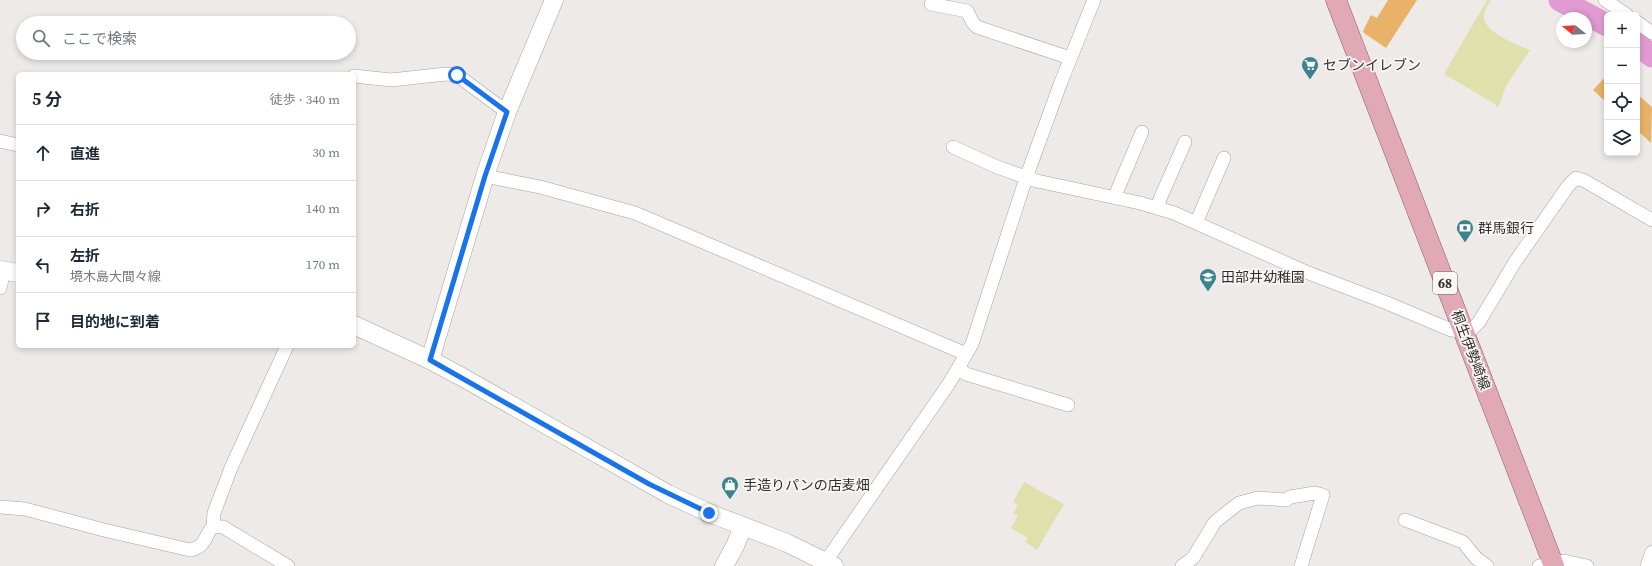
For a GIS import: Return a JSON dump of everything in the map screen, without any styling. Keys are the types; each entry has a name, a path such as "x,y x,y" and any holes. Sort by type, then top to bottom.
{"main road":[{"path":"430,360 485,176 507,112 554,0"},
{"name":"桐生伊勢崎線","path":"1336,0 1464,331 1549,565"},
{"path":"356,326 430,360 668,494 787,543 830,564"},
{"path":"724,566 735,546 743,526"}],"street":[{"path":"830,564 959,368 972,344 1026,178 1070,58 1094,0"},
{"path":"1605,0 1623,12"},
{"path":"931,4 967,11 973,23 977,27 1070,58"},
{"path":"1640,24 1652,33"},
{"path":"356,76 391,80 446,74 457,75 507,112"},
{"path":"1116,198 1117,190 1142,132"},
{"path":"0,141 16,145"},
{"path":"1158,207 1160,199 1185,142"},
{"path":"952,147 997,168 1037,182 1158,207 1306,272 1387,303 1451,330 1464,331 1472,329 1479,322 1522,251 1568,186 1576,178 1585,181 1652,220"},
{"path":"1196,223 1224,158"},
{"path":"485,176 540,187 635,214 966,354"},
{"path":"0,507 25,509 104,530 190,550 197,549 202,546 213,526 214,512 230,468 286,348"},
{"path":"959,368 966,374 1068,405"},
{"path":"1182,566 1193,558 1215,522 1239,503 1258,498 1286,500 1290,497 1315,493 1323,495 1301,566"},
{"path":"1405,520 1463,542 1476,558 1487,566"},
{"path":"213,526 223,527 288,566"},
{"path":"1647,566 1652,552"},
{"path":"1549,565 1570,562 1587,566"}],"green space":[{"path":"1487,0 1491,0 1485,11 1484,18 1490,29 1503,38 1530,50 1506,86 1498,108 1495,104 1444,74"},
{"path":"1024,482 1064,504 1037,550 1025,542 1028,538 1011,528 1018,516 1013,513 1018,505 1013,502"}],"building":[{"path":"1388,0 1417,0 1386,48 1363,31 1371,15 1377,18"},
{"path":"1604,78 1604,100 1593,90"},
{"path":"1640,97 1652,107 1651,143 1640,133"}],"waterway":[{"path":"1560,0 1604,23"},
{"path":"1640,46 1652,56"}],"place":[{"name":"セブンイレブン","path":"1310,80"},
{"name":"群馬銀行","path":"1465,243"},
{"name":"田部井幼稚園","path":"1208,292"},
{"name":"手造りパンの店麦畑","path":"730,500"}],"route":[{"path":"457,75 466,80 507,112 485,176 430,360 649,484 709,513"}]}
